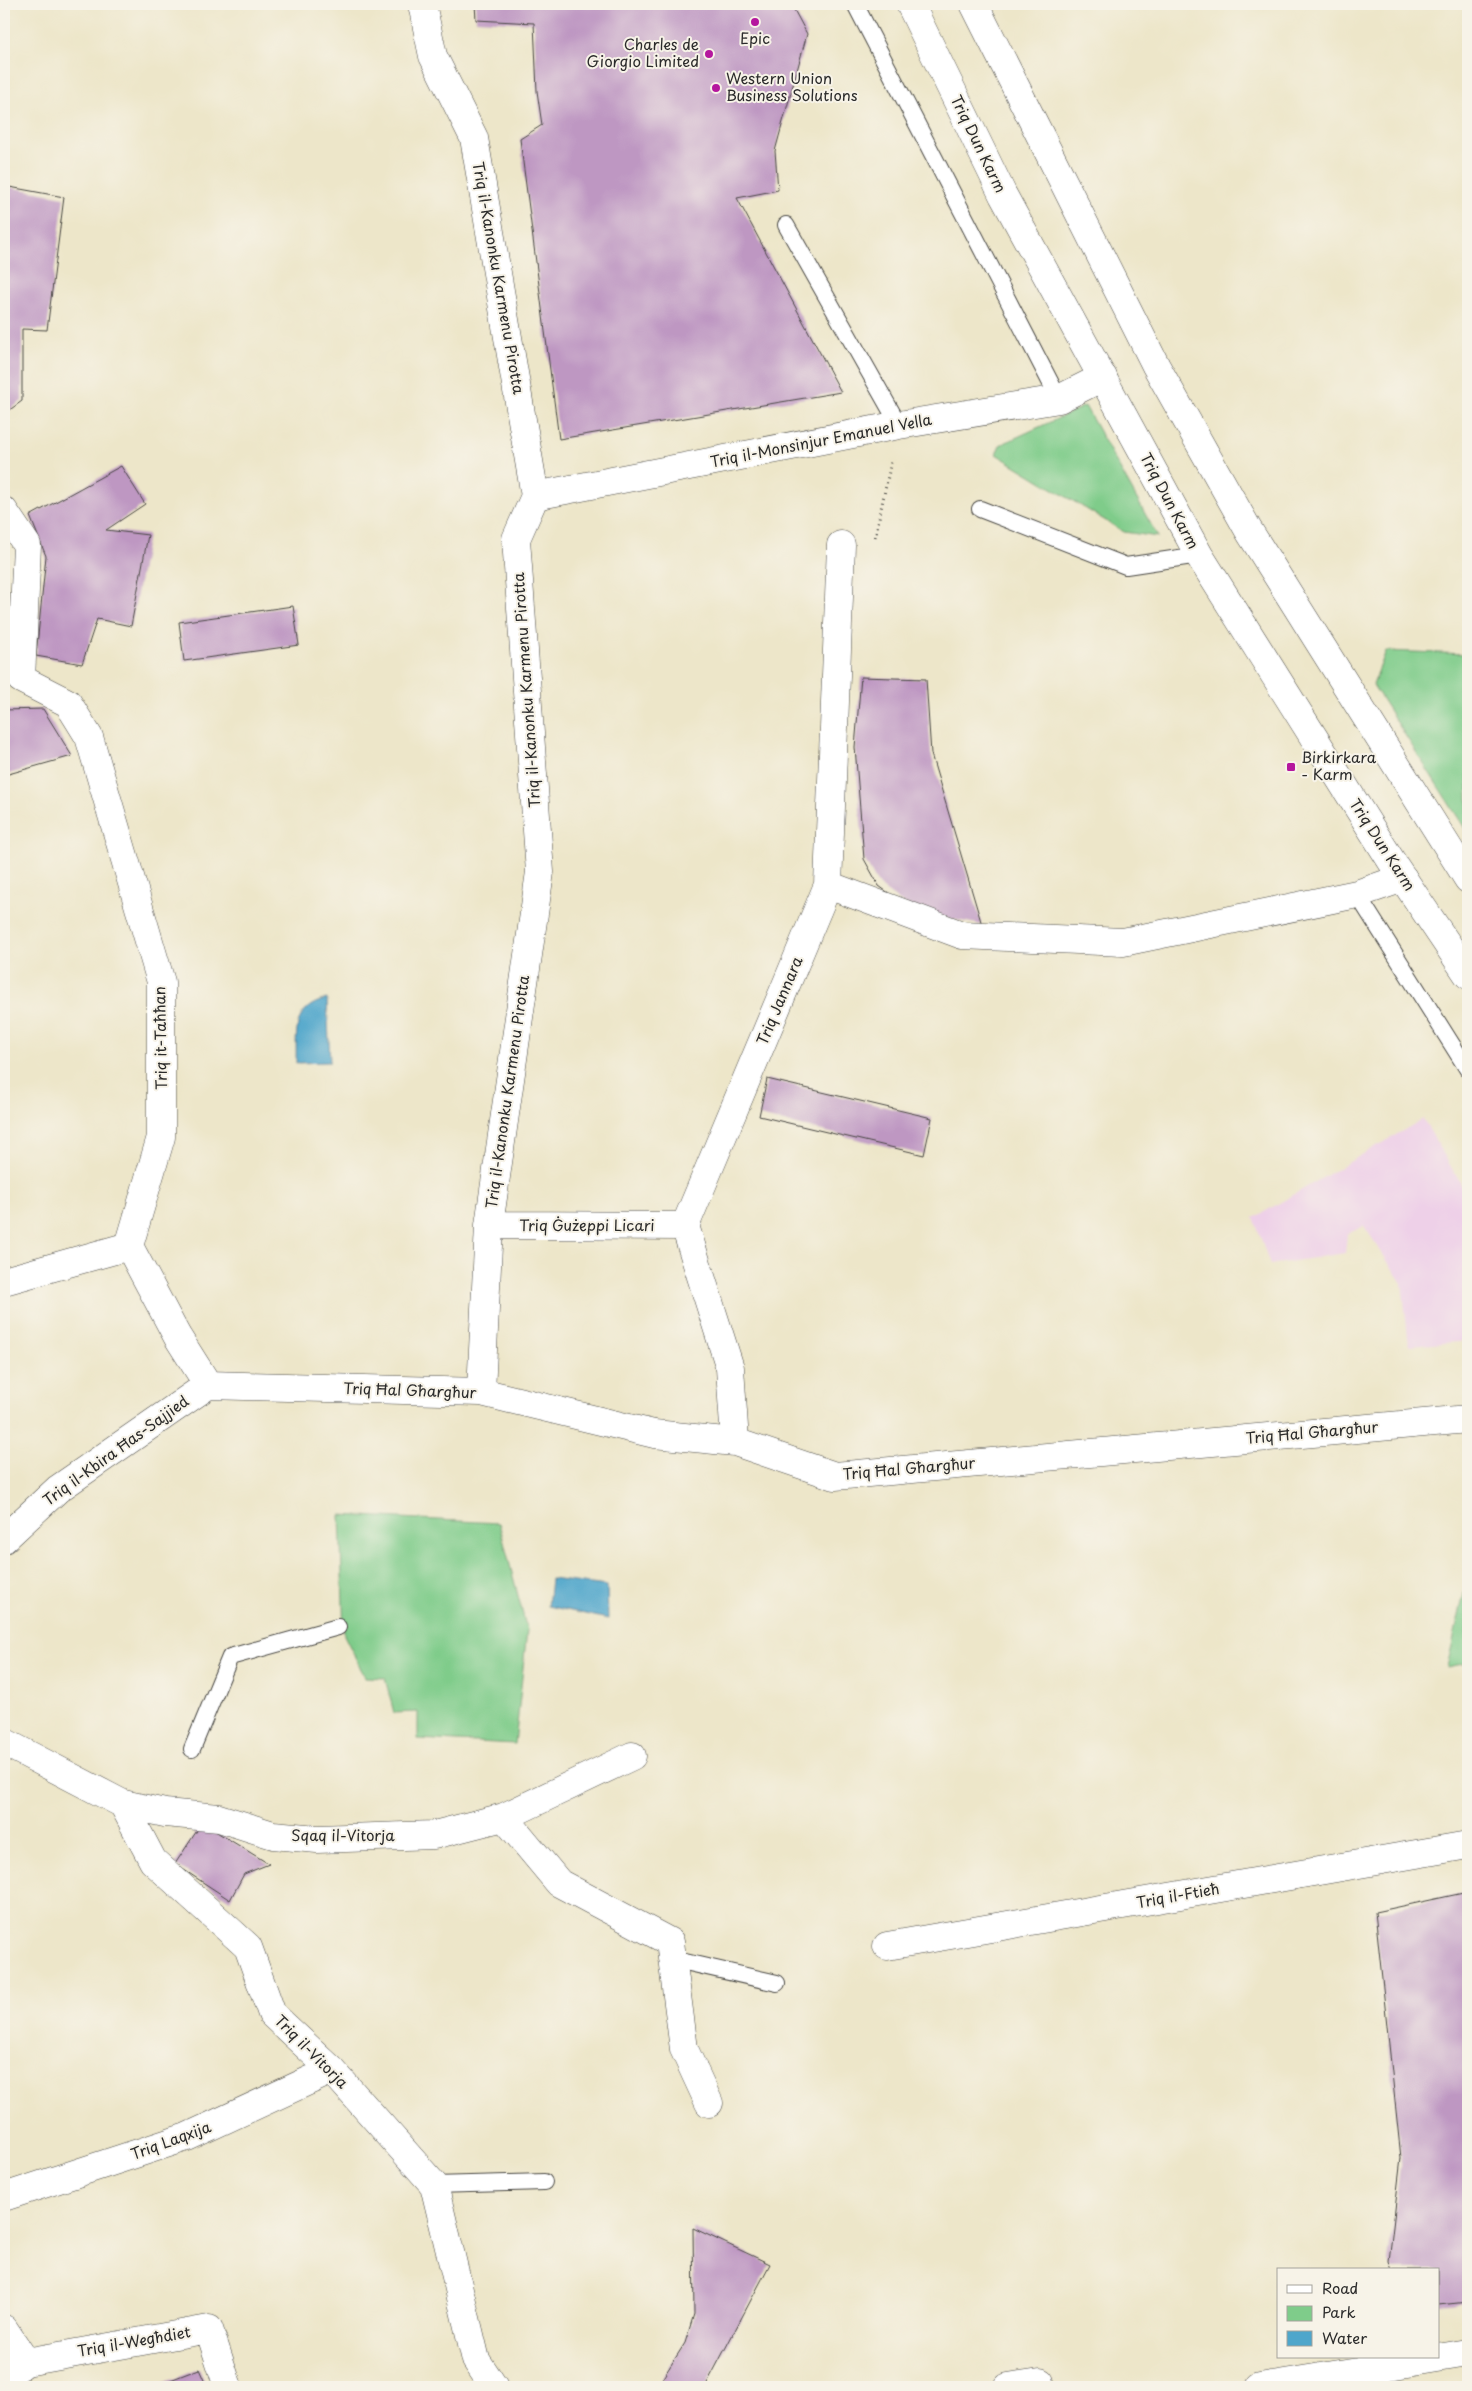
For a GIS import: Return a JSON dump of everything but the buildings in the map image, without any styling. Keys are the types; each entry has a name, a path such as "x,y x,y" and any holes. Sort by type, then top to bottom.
{"main road":[{"name":"Triq il-Kanonku Karmenu Pirotta","path":"422,4 433,56 474,138 535,496 516,539 540,872 489,1225 481,1392"},
{"name":"Triq Dun Karm","path":"910,4 1003,195 1199,555 1403,878 1468,975"},
{"path":"974,4 1156,366 1249,531 1468,878"},
{"name":"Triq il-Monsinjur Emanuel Vella","path":"535,496 899,425 1059,399 1103,377"},
{"name":"Triq it-Taħħan","path":"4,511 27,545 12,680 68,703 89,736 161,982 161,1137 129,1246"},
{"name":"Triq Jannara","path":"685,1226 828,886 841,545"},
{"path":"828,886 962,935 1123,942 1357,894 1403,878"},
{"name":"Triq Ġużeppi Licari","path":"489,1225 685,1226"},
{"path":"685,1226 730,1368 735,1442"},
{"path":"4,1281 129,1246 177,1336 208,1385"},
{"name":"Triq Ħal Għargħur","path":"208,1385 481,1392 654,1434 735,1442 834,1476 1468,1419"},
{"name":"Triq il-Kbira Ħas-Sajjied","path":"4,1539 58,1489 208,1385"},
{"path":"4,1742 123,1804"},
{"name":"Sqaq il-Vitorja","path":"123,1804 165,1813 219,1818 273,1835 317,1839 434,1836 504,1817 632,1756"},
{"name":"Triq il-Vitorja","path":"123,1804 153,1861 248,1947 272,2014 332,2070 434,2185 476,2360 494,2387"},
{"path":"504,1817 559,1883 670,1942 684,2049 709,2103"},
{"name":"Triq il-Ftieħ","path":"887,1946 1468,1845"},
{"name":"Triq Laqxija","path":"4,2197 187,2137 332,2070"},
{"path":"4,2328 15,2369"},
{"name":"Triq il-Wegħdiet","path":"15,2369 209,2329 228,2387"},
{"path":"1440,2358 1468,2353"},
{"path":"1260,2387 1437,2358"},
{"path":"1008,2387 1040,2382"}],"lane":[{"path":"855,4 1059,399"},
{"path":"786,226 899,425"},
{"path":"980,509 1126,566 1199,555"},
{"path":"1357,894 1468,1070"},
{"path":"192,1749 230,1657 338,1627"},
{"path":"672,1958 777,1983"},
{"path":"434,2185 544,2182"}],"path":[{"path":"874,542 899,425"}],"shaded area":[{"path":"1423,1119 1468,1196 1468,1341 1409,1346 1402,1283 1364,1226 1347,1234 1345,1253 1270,1265 1254,1218"}],"green space":[{"path":"1085,406 1158,537 1124,532 996,454 1000,445"},
{"path":"1386,651 1468,654 1468,833 1373,685"},
{"path":"340,1515 499,1523 527,1630 515,1744 418,1739 418,1712 394,1713 385,1678 365,1677 344,1635"},
{"path":"1468,1576 1468,1663 1447,1667"}],"water":[{"path":"327,999 330,1062 296,1063 298,1023 307,1008"},
{"path":"551,1579 607,1586 608,1619 548,1606"}],"place":[{"name":"Epic","path":"755,22"},
{"name":"Charles de Giorgio Limited","path":"709,54"},
{"name":"Western Union Business Solutions","path":"716,88"},
{"name":"Birkirkara - Karm","path":"1291,767"}]}
